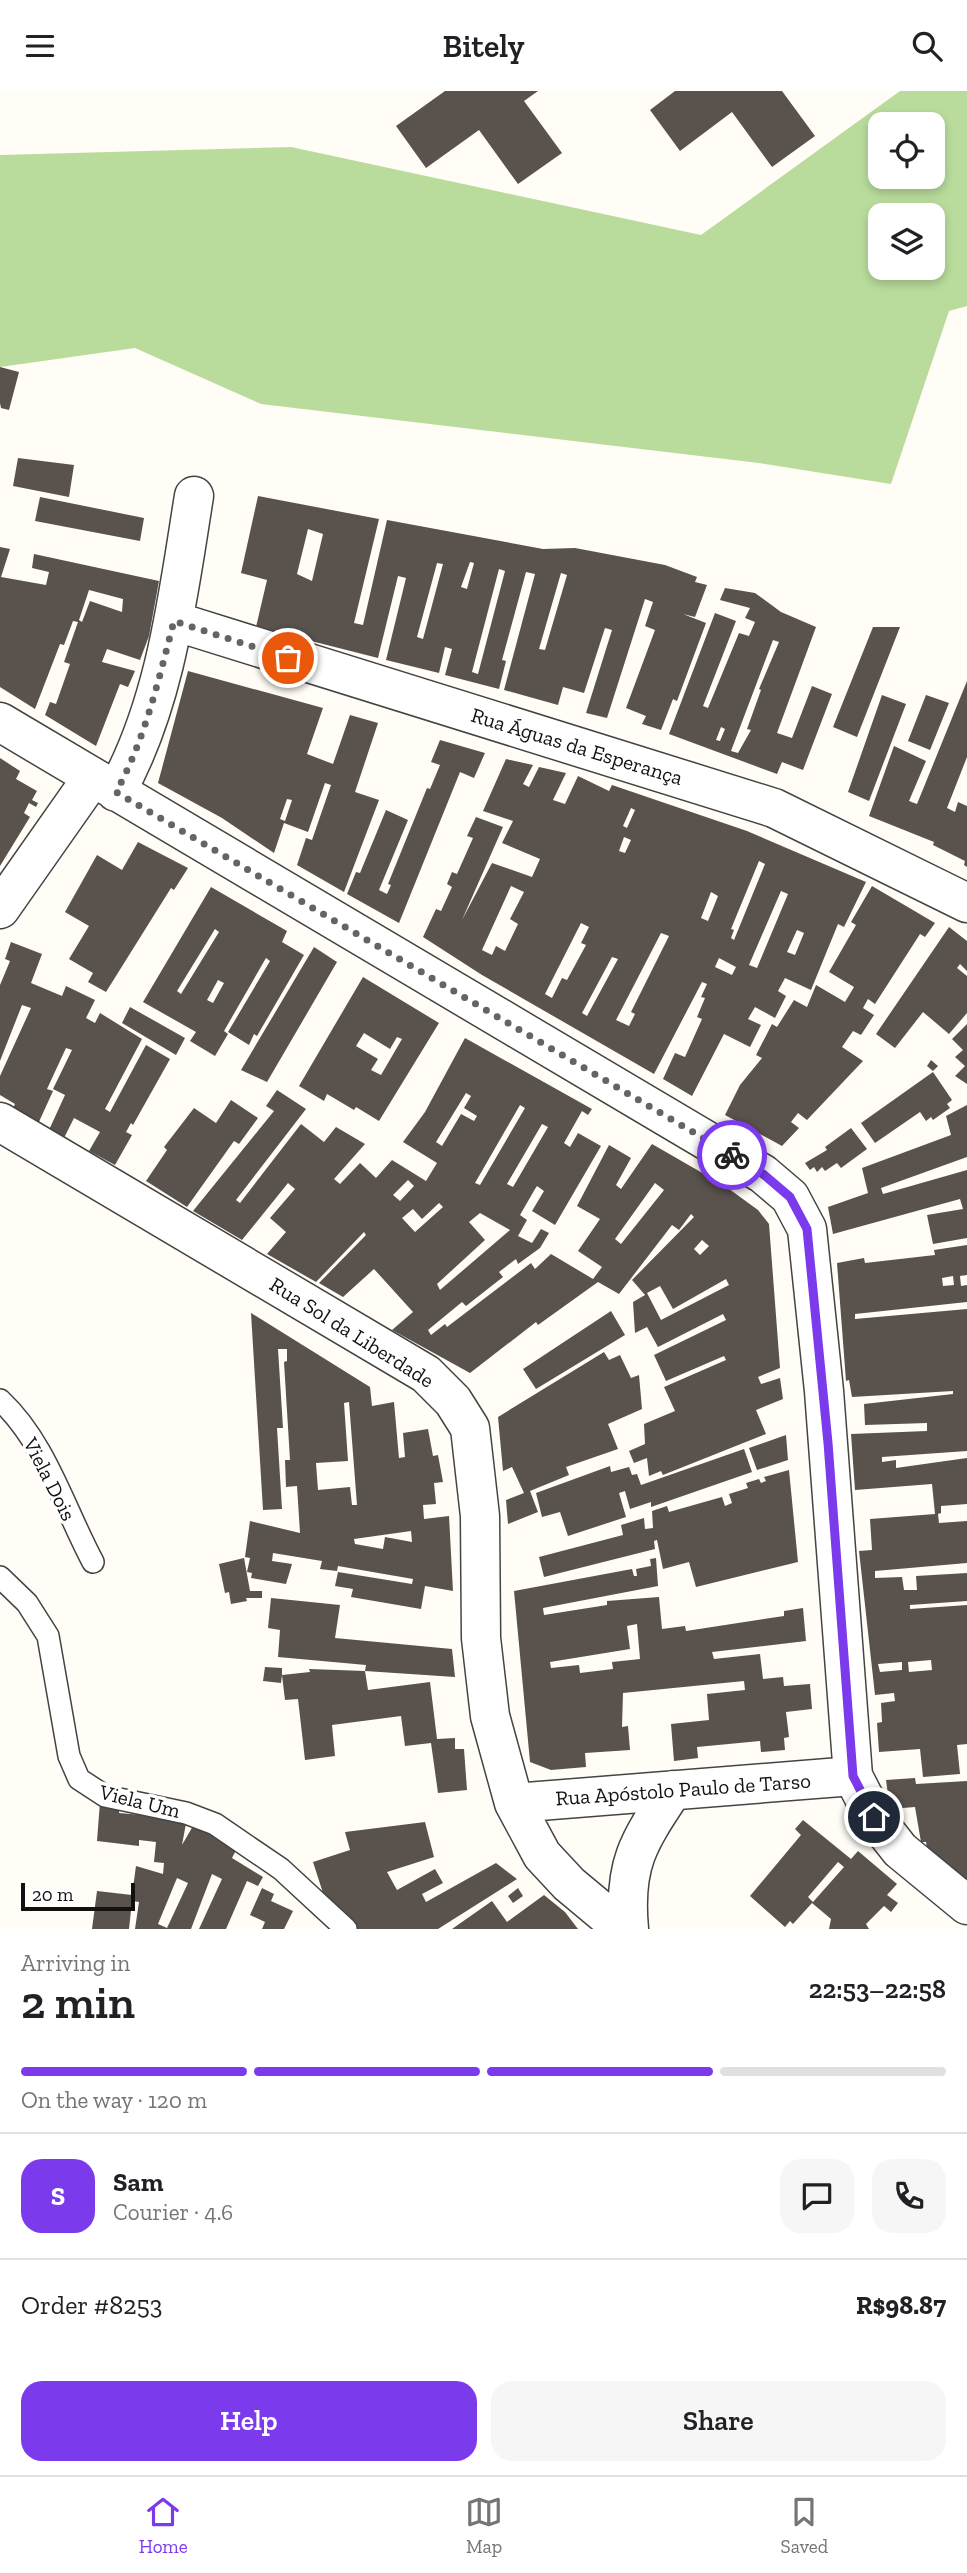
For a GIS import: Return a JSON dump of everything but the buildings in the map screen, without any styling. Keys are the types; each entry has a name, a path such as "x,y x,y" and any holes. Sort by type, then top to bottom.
{"street":[{"path":"0,909 104,785 126,775 157,686 174,621 194,496"},
{"name":"Rua Águas da Esperança","path":"174,621 774,808 967,902"},
{"path":"0,722 763,1174 790,1197 807,1229 831,1472 853,1776 874,1817 900,1850 967,1905"},
{"name":"Rua Sol da Liberdade","path":"0,1122 414,1366 453,1401 470,1428 480,1516 481,1638 490,1716 514,1803 542,1855 569,1884 623,1929"},
{"name":"Rua Apóstolo Paulo de Tarso","path":"514,1803 853,1776"},
{"path":"629,1929 626,1894 633,1856 673,1790"}],"lane":[{"name":"Viela Dois","path":"0,1400 38,1447 71,1521 93,1562"},
{"name":"Viela Um","path":"0,1577 27,1603 48,1636 69,1756 79,1779 105,1795 186,1813 215,1824 281,1869 346,1929"}],"green space":[{"path":"900,91 967,91 967,306 949,311 891,484 759,463 261,404 135,348 0,367 0,155 291,147 701,235 868,114 868,189 945,189 945,112 871,112"}],"way so far":[{"path":"288,658 174,621 157,686 126,775 116,792 732,1155"}],"route":[{"path":"732,1155 763,1174 790,1197 807,1229 824,1391 853,1776 874,1817"}]}
